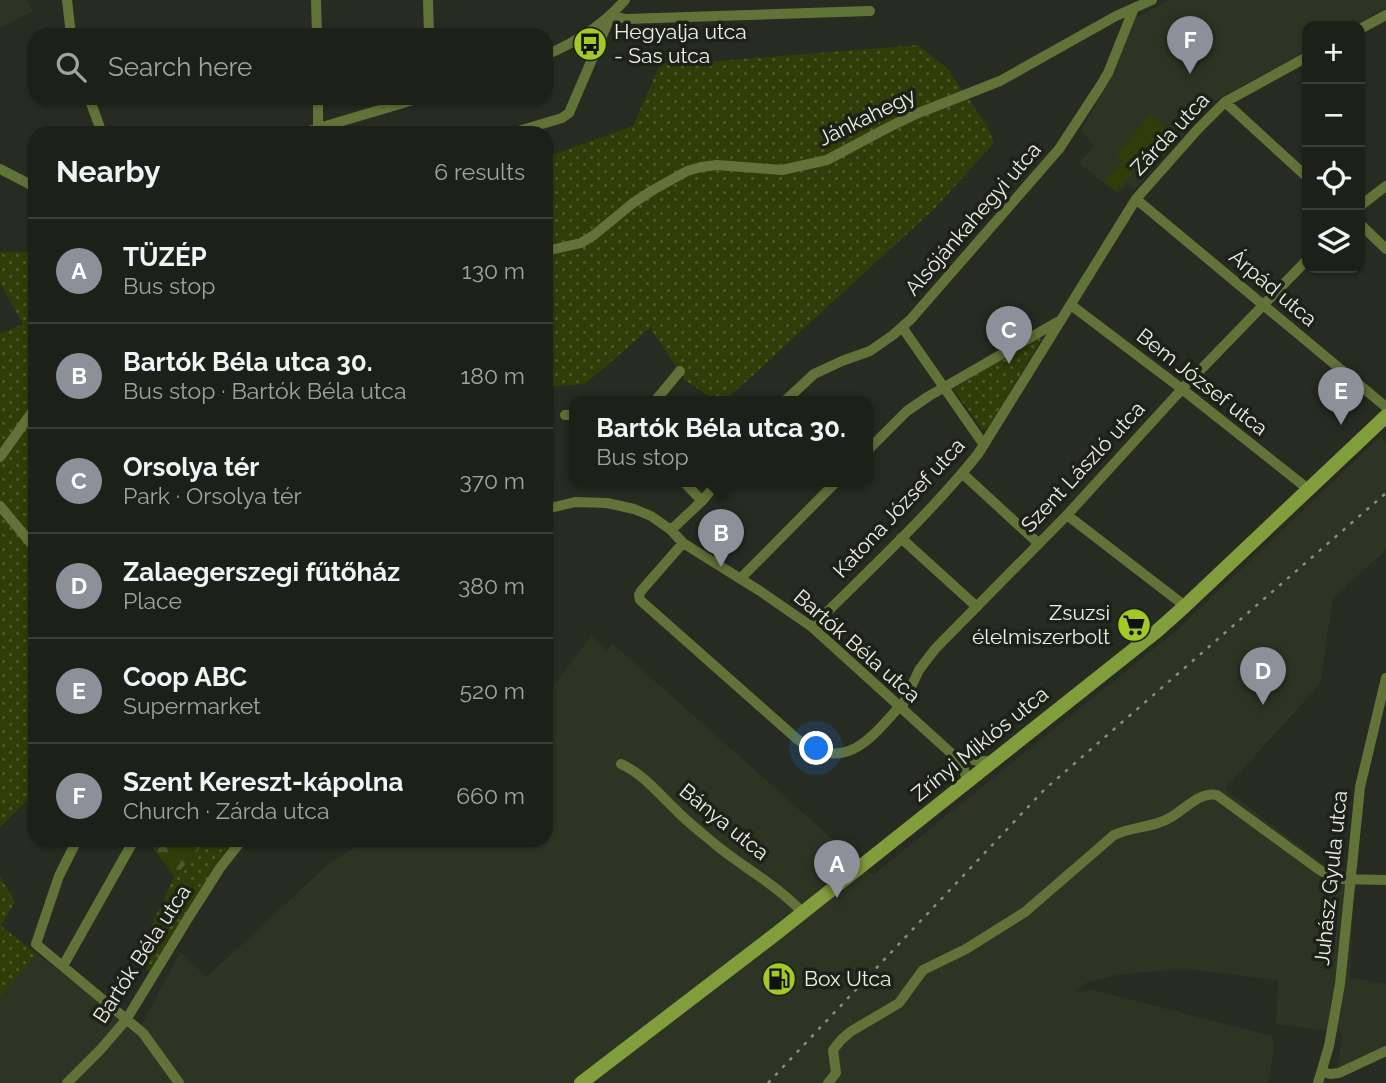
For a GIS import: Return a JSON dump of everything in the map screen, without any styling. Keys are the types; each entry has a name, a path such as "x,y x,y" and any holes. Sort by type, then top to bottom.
{"main road":[{"name":"Zrínyi Miklós utca","path":"580,1083 802,912 1157,631 1386,415"}],"street":[{"path":"67,0 70,28"},
{"path":"316,0 317,28"},
{"path":"428,0 429,28"},
{"path":"553,52 586,34 611,15 625,0"},
{"name":"Jánkahegy","path":"553,250 581,243 633,203 694,169 717,165 782,170 827,160 916,114 1000,81 1152,0"},
{"name":"Alsójánkahegyi utca","path":"790,396 814,374 870,351 911,319 1059,149 1108,73 1129,10"},
{"path":"611,15 626,19 870,11"},
{"path":"535,126 562,118 569,113 611,15"},
{"path":"1365,26 1386,15"},
{"name":"Zárda utca","path":"1060,321 1136,199 1198,130 1225,102 1302,60"},
{"path":"1225,102 1302,172"},
{"path":"92,105 99,126"},
{"path":"318,105 319,126"},
{"path":"332,126 397,105"},
{"path":"0,169 28,183"},
{"path":"1365,202 1386,186"},
{"name":"Árpád utca","path":"1136,199 1386,407"},
{"path":"1365,230 1386,249"},
{"name":"Szent László utca","path":"683,543 641,591 640,600 797,739 825,754 846,752 863,744 900,708 923,664 935,649 1068,515 1182,389 1302,265"},
{"name":"Bem József utca","path":"1071,305 1307,489"},
{"path":"873,445 907,411 943,387 1060,321"},
{"name":"Katona József utca","path":"812,627 962,474 984,445 1060,321"},
{"path":"902,327 984,445"},
{"path":"659,396 680,371"},
{"path":"0,457 28,418"},
{"path":"962,474 1038,543"},
{"path":"689,487 702,501"},
{"path":"671,530 714,487"},
{"path":"740,579 831,487"},
{"name":"Bartók Béla utca","path":"553,507 575,502 616,504 643,512 671,530 683,543 812,627 951,753"},
{"path":"0,506 28,540"},
{"path":"1068,515 1185,606"},
{"path":"901,538 977,607"},
{"name":"Juhász Gyula utca","path":"1318,1083 1331,1038 1340,984 1360,787 1386,678"},
{"path":"951,753 977,761 993,761"},
{"path":"951,753 964,769 967,782"},
{"name":"Bánya utca","path":"621,764 634,769 718,846 802,912"},
{"path":"828,1083 836,1073 833,1049 837,1043 850,1032 900,1003 923,970 965,950 1014,919 1114,835 1158,824 1206,794 1217,795 1321,871 1335,877 1386,880"},
{"path":"74,847 59,876 36,944 143,1033 179,1083"},
{"path":"63,966 130,847"},
{"name":"Bartók Béla utca","path":"67,1083 126,1020 220,868 236,847"},
{"path":"1322,1072 1339,1073 1386,1051"}],"shaded area":[{"path":"0,0 27,0 33,11 0,28"},
{"path":"1169,0 1386,0 1386,8 1361,21 1302,21 1302,53 1211,103 1135,189 1127,183 1118,194 1079,163 1094,146 1081,130 1109,82 1133,19"},
{"path":"1380,437 1386,443 1386,550 1333,598 1320,684 1225,789 1354,888 1350,978 1386,984 1386,1047 1336,1071 1343,1033 1276,1024 1278,980 1196,970 1118,975 1088,982 1074,992 1093,990 1272,1036 1274,1050 1268,1083 0,1083 0,998 37,954 139,1030 180,952 207,977 327,865 354,847 553,847 553,687 591,636 607,650 613,644 873,875 1177,630"}],"green space":[{"path":"918,45 947,68 986,124 994,143 935,208 729,396 709,396 685,380 650,328 585,384 553,386 553,155 633,126 662,60 668,65"},
{"path":"1151,115 1172,134 1116,191 1105,181 1123,161 1116,154"},
{"path":"0,252 28,252 28,800 0,827 0,334 23,324 0,283"},
{"path":"1039,336 1041,340 988,428 982,429 953,389"},
{"path":"152,847 200,847 198,851 174,877"},
{"path":"200,847 236,847 154,976 136,959 174,877"},
{"path":"0,876 15,902 1,926 37,954 0,998"}],"railway":[{"path":"768,1083 1044,790 1386,493"}],"place":[{"name":"Hegyalja utca - Sas utca","path":"590,44"},
{"name":"Szent Kereszt-kápolna","path":"1190,74"},
{"name":"Orsolya tér","path":"1009,364"},
{"name":"Coop ABC","path":"1341,425"},
{"name":"Bartók Béla utca 30.","path":"721,567"},
{"name":"Zsuzsi élelmiszerbolt","path":"1134,625"},
{"name":"Zalaegerszegi fűtőház","path":"1263,705"},
{"name":"TÜZÉP","path":"837,898"},
{"name":"Box Utca","path":"779,979"}]}
